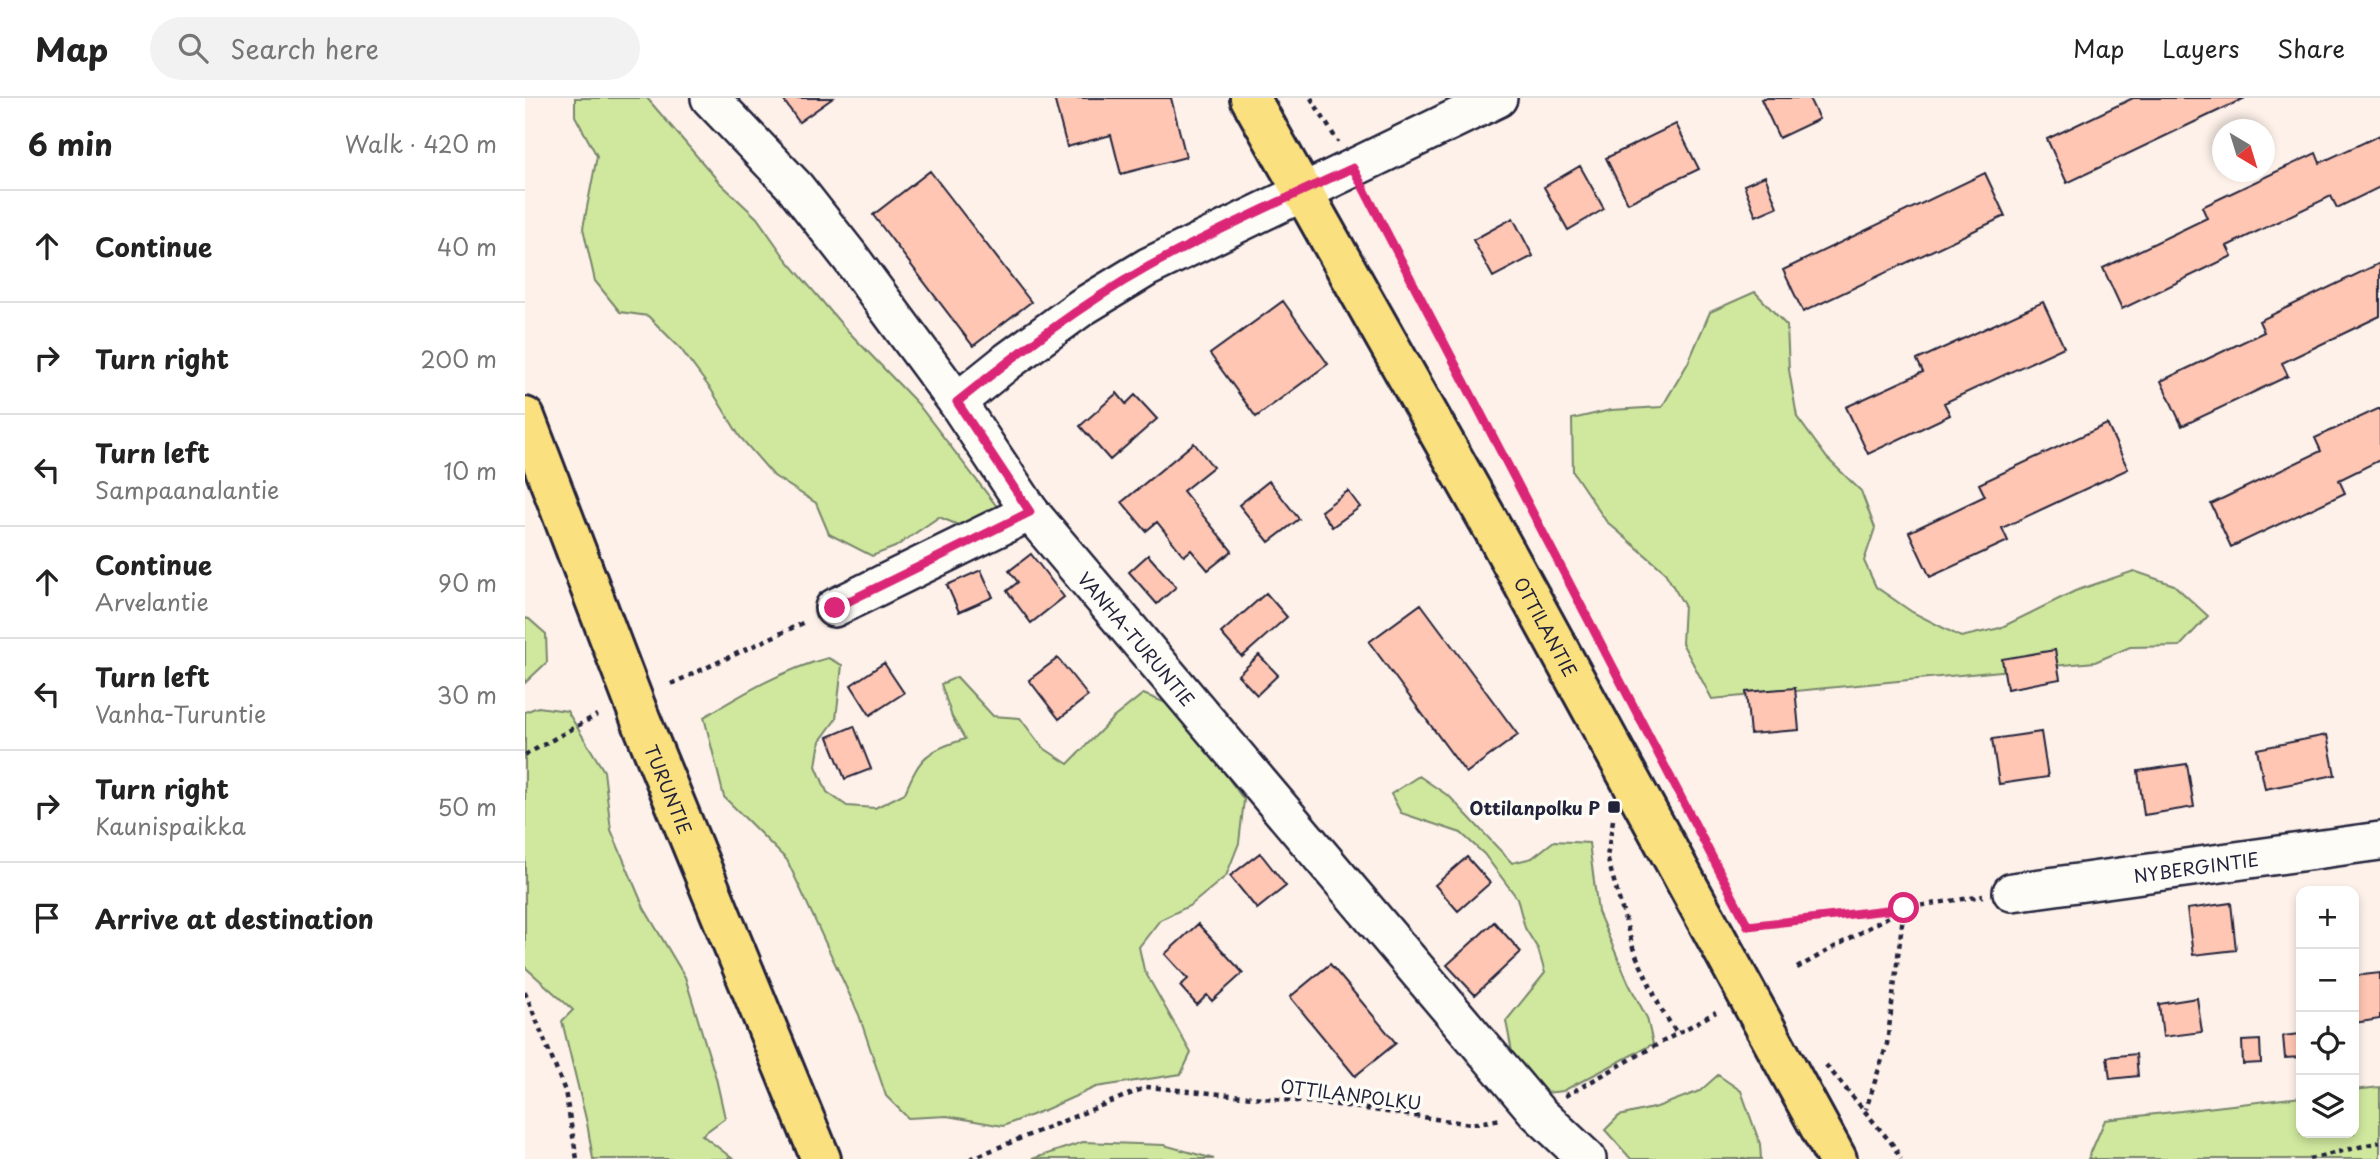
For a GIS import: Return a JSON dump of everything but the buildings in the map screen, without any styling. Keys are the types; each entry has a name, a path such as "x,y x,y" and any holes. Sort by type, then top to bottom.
{"main road":[{"name":"OTTILANTIE","path":"1251,98 1626,770 1837,1159"},
{"name":"TURUNTIE","path":"525,417 641,719 821,1159"}],"street":[{"name":"VANHA-TURUNTIE","path":"710,98 795,187 957,402 1030,512 1537,1112 1587,1159"},
{"path":"957,402 1072,315 1148,267 1498,98"},
{"path":"835,608 1030,512"},
{"name":"NYBERGINTIE","path":"2012,892 2380,841"}],"path":[{"path":"1311,98 1353,168 1671,779"},
{"path":"671,684 835,608"},
{"path":"525,755 597,715"},
{"path":"1626,770 1614,807 1607,857 1634,951 1661,1009 1676,1032"},
{"path":"1754,938 1748,926 2012,892"},
{"path":"1797,968 1904,908"},
{"path":"1865,1110 1887,1044 1904,908"},
{"path":"525,992 565,1091 577,1159"},
{"name":"OTTILANPOLKU","path":"970,1159 1147,1087 1338,1105 1471,1124 1537,1112 1716,1012"},
{"path":"1825,1064 1865,1110 1901,1159"},
{"path":"2309,1159 2380,1142"}],"green space":[{"path":"575,98 647,98 719,182 757,218 786,259 844,327 917,403 1012,526 968,529 939,517 895,547 872,556 829,534 816,503 774,476 740,437 712,391 680,348 648,316 620,312 595,281 583,228 597,156 575,116"},
{"path":"1755,292 1787,326 1789,370 1797,417 1827,458 1861,491 1875,528 1864,561 1876,587 1912,612 1961,637 2000,628 2075,591 2134,571 2174,585 2208,616 2180,646 2130,647 2095,662 1712,699 1682,643 1684,605 1664,571 1606,521 1573,472 1572,419 1611,410 1662,407 1688,363 1710,312"},
{"path":"525,618 546,634 547,662 525,683"},
{"path":"828,658 842,665 836,719 820,741 816,766 827,792 847,806 875,808 905,793 915,771 926,757 942,747 965,739 952,717 941,684 957,677 993,716 1020,718 1042,747 1068,764 1113,718 1143,694 1177,707 1244,800 1239,843 1226,876 1191,905 1160,920 1139,947 1144,970 1191,1053 1181,1074 1096,1087 1003,1126 947,1116 908,1118 886,1096 859,1015 787,860 724,797 704,717 779,676"},
{"path":"538,707 567,711 604,771 611,830 644,908 685,977 716,1078 725,1118 702,1135 733,1159 593,1159 562,1021 573,1010 525,967 525,712"},
{"path":"1419,776 1450,797 1512,863 1532,858 1554,841 1589,843 1598,912 1647,1018 1653,1044 1563,1091 1537,1094 1513,1057 1506,1021 1545,973 1538,949 1525,928 1517,898 1484,854 1461,833 1401,813 1391,794"},
{"path":"1718,1075 1741,1091 1760,1144 1761,1159 1631,1159 1605,1130 1619,1116 1657,1107 1700,1091"},
{"path":"2380,1087 2380,1159 2088,1159 2105,1120 2296,1098 2296,1138 2359,1138 2359,1089"},
{"path":"1083,1142 1164,1145 1214,1159 1032,1159"}],"place":[{"name":"Ottilanpolku P","path":"1614,807"}],"route":[{"path":"835,608 1030,512 957,402 1082,307 1148,267 1353,168 1748,926 1904,908"}]}
